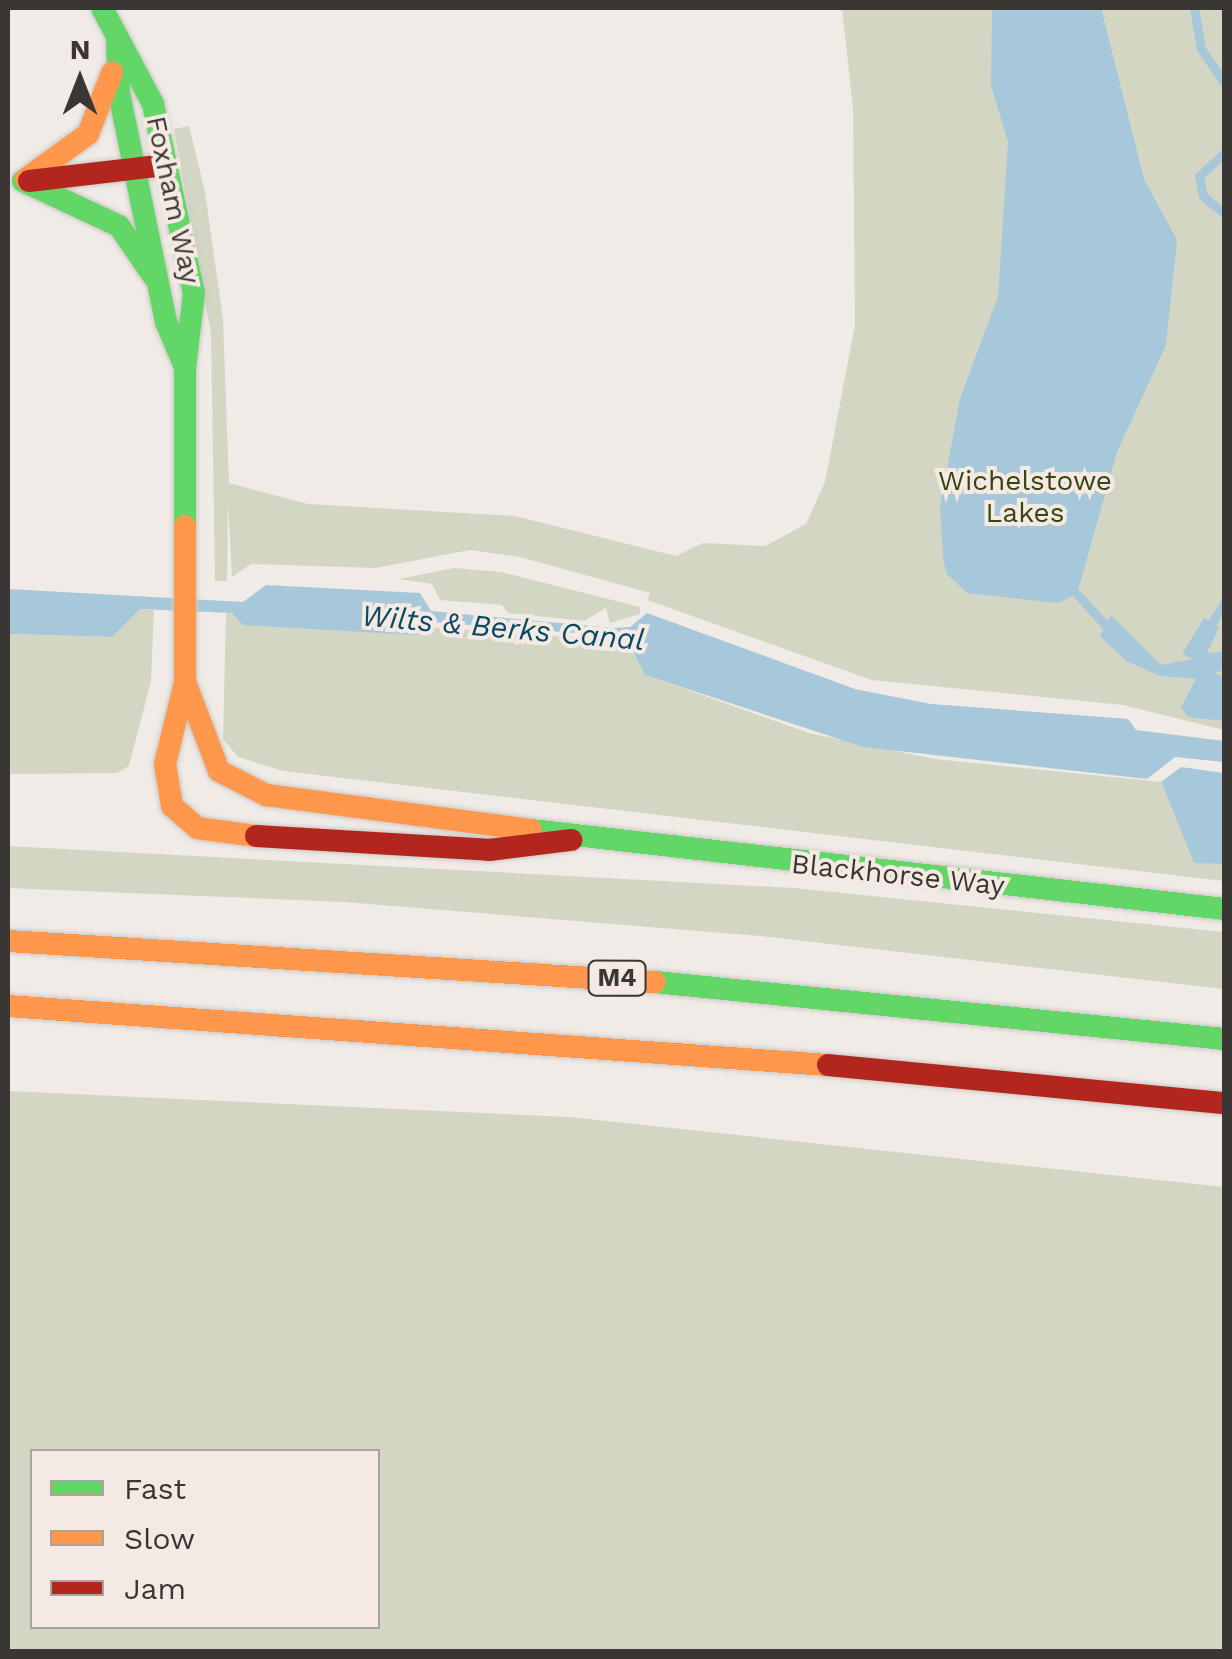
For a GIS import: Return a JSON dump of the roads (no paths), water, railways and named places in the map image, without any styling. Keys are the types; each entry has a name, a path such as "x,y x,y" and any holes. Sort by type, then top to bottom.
{"main road":[{"name":"Foxham Way","path":"102,8 140,170 162,293 185,367"},
{"name":"Foxham Way","path":"115,55 145,80 169,163 194,293 195,331 185,367 185,682 170,730 168,789 179,816 197,828"},
{"path":"16,181 93,128 115,55"},
{"path":"16,181 140,170 169,163"},
{"path":"16,181 119,226 162,293"},
{"name":"Foxham Way","path":"185,682 211,758 246,790"},
{"name":"Blackhorse Way","path":"246,790 487,818 571,840 1224,909"},
{"name":"Blackhorse Way","path":"197,828 488,850 571,840"},
{"name":"M4","path":"8,941 604,977 1224,1039"},
{"path":"8,1006 571,1041 1224,1103"}],"water":[{"path":"992,8 1101,8 1144,179 1177,240 1166,345 1117,452 1077,594 1058,603 967,593 946,573 943,556 940,505 960,399 998,296 1008,142 991,86"},
{"path":"266,585 420,593 431,611 613,628 630,627 647,613 855,689 931,704 1128,719 1136,730 1224,741 1224,762 1175,757 1147,779 863,747 645,675 628,641 589,634 429,622 416,635 243,625 232,613 140,609 112,637 8,634 8,589 243,602"},
{"path":"1111,615 1161,665 1194,659 1182,654 1204,618 1219,627 1207,653 1224,652 1224,670 1214,673 1224,677 1224,721 1188,717 1181,707 1196,679 1160,676 1126,661 1100,636"},
{"path":"1181,767 1224,773 1224,864 1194,863 1161,782"}],"waterway":[{"path":"1194,8 1201,49 1224,82"},
{"path":"1224,153 1199,176 1203,196 1224,213"},
{"path":"1077,594 1109,629"},
{"path":"1207,631 1224,603"}],"park label":[{"name":"Wichelstowe Lakes","path":"1025,497"}],"water label":[{"name":"Wilts & Berks Canal","path":"503,628"}]}
